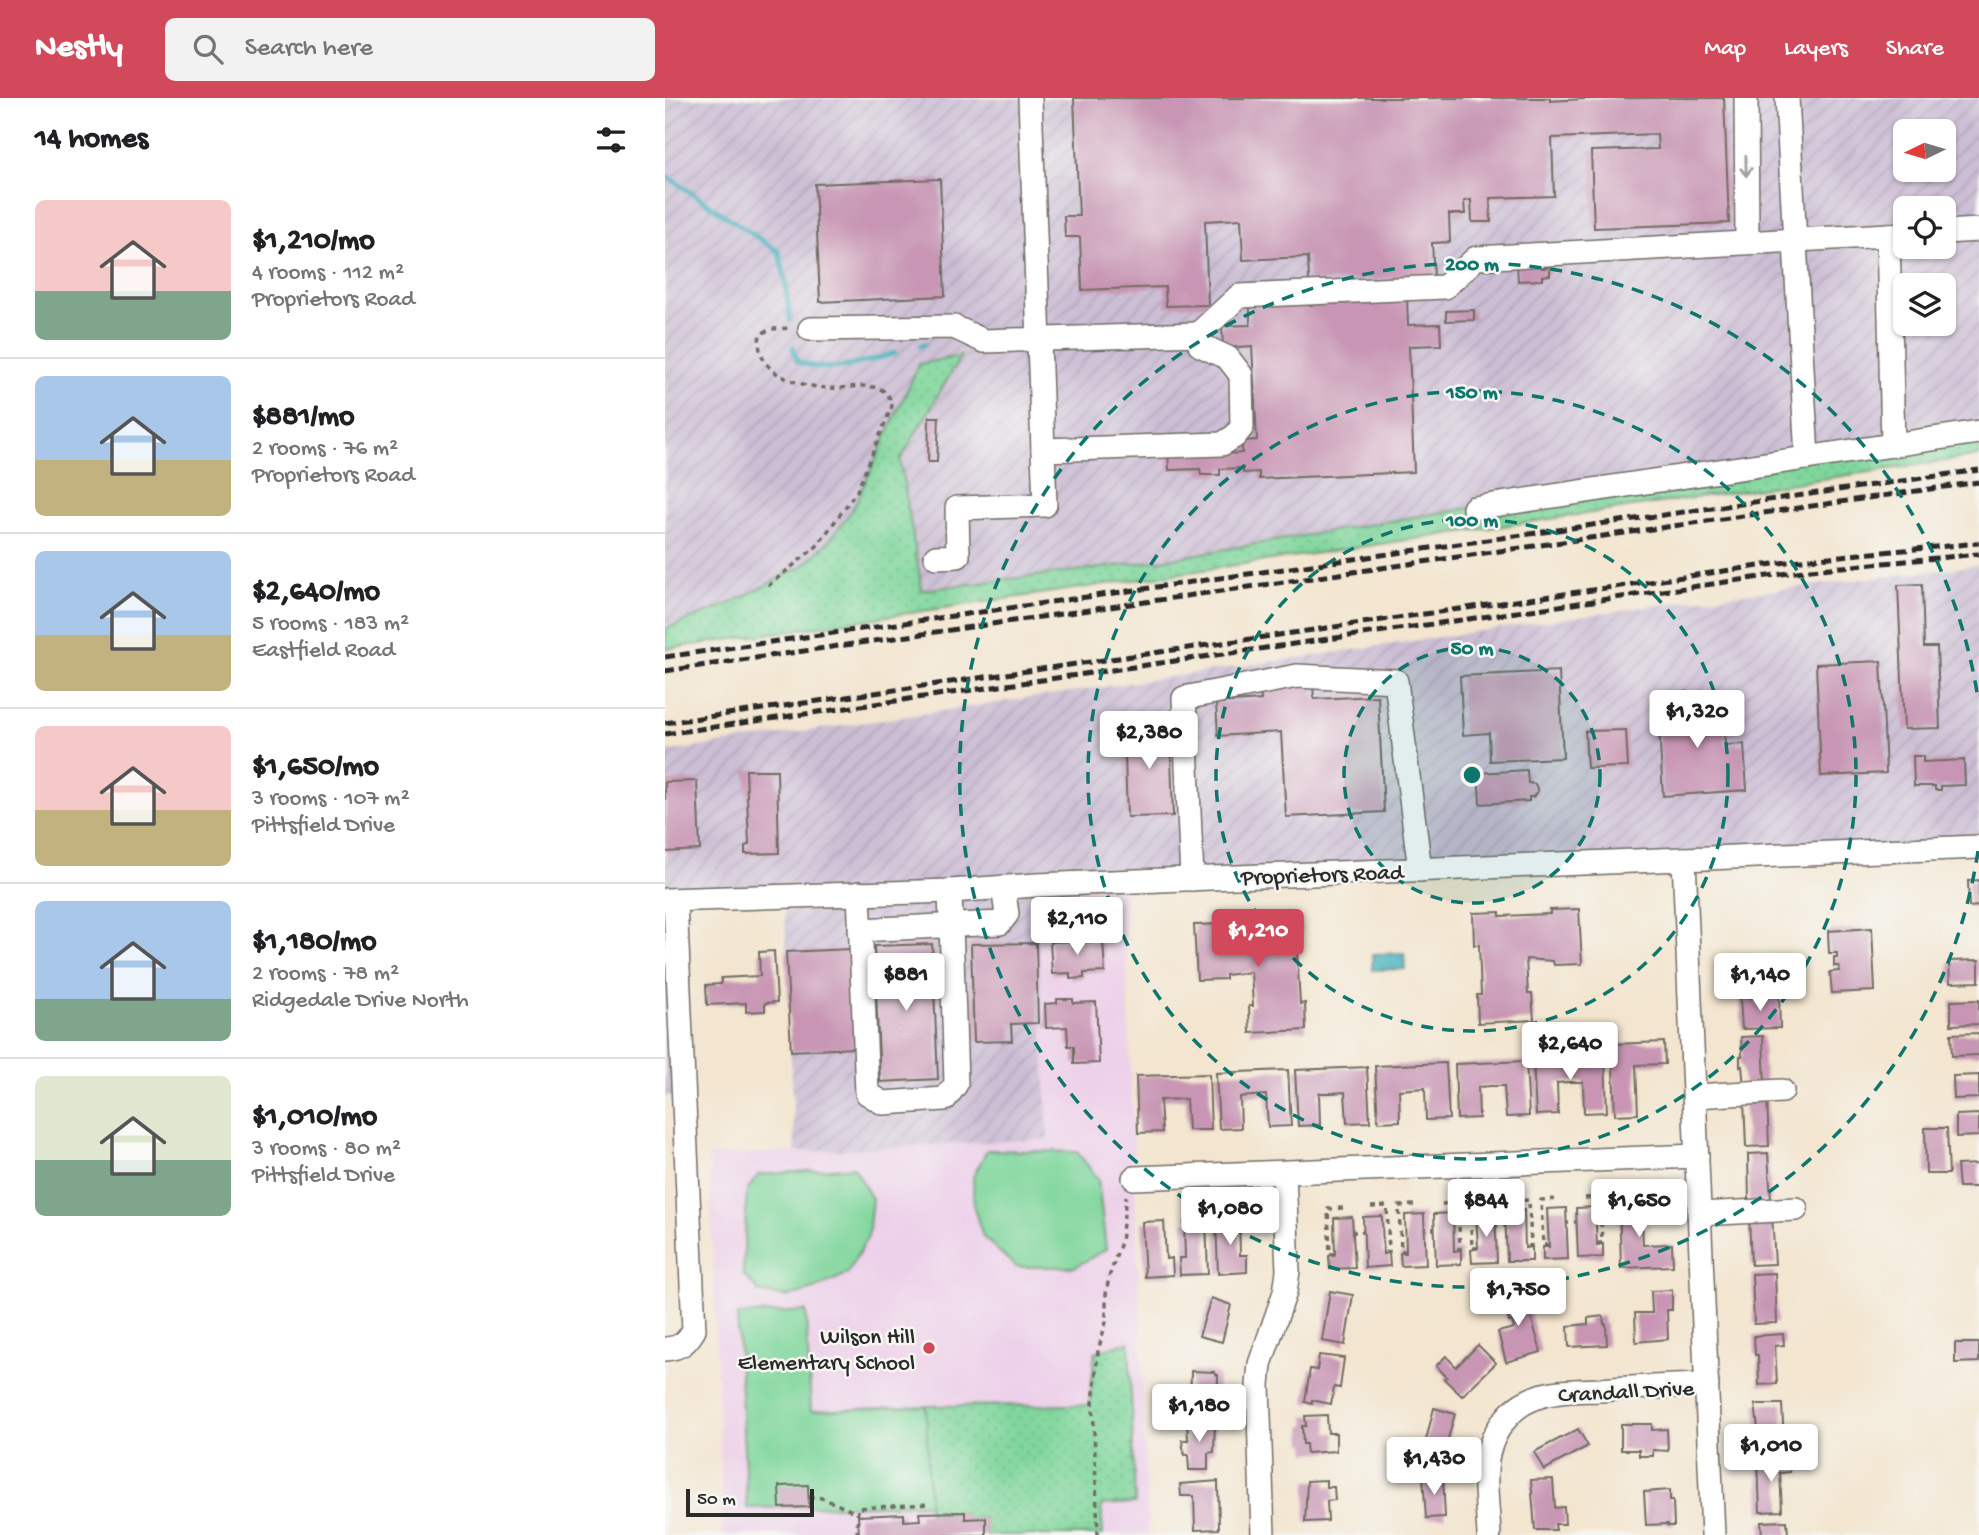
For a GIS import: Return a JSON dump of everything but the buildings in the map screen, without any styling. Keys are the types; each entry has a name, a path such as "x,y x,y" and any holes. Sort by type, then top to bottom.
{"street":[{"path":"936,557 958,556 957,508 1045,505 1030,98"},
{"path":"1746,98 1747,239"},
{"path":"1787,98 1807,458"},
{"path":"1956,231 1979,230"},
{"path":"810,329 954,327 984,341 1198,334 1239,296 1445,287 1476,258 1893,234"},
{"path":"1893,445 1897,259"},
{"path":"1043,450 1222,444 1235,436 1242,427 1241,375 1229,358 1200,345 1198,334"},
{"path":"1474,508 1979,432"},
{"path":"1192,879 1184,698 1297,676 1396,681 1420,870"},
{"name":"Proprietors Road","path":"670,900 950,891 1979,847"},
{"path":"1684,859 1713,1535"},
{"path":"860,930 1000,923 1007,914 1003,887"},
{"path":"859,893 867,1093 883,1103 945,1099 955,1084 950,891"},
{"path":"670,900 694,1311 694,1330 686,1342 671,1349"},
{"path":"1695,1096 1782,1091"},
{"path":"1135,1178 1697,1156"},
{"path":"1263,1535 1258,1385 1260,1364 1285,1292 1288,1271 1284,1173"},
{"path":"1699,1214 1795,1209"},
{"name":"Crandall Drive","path":"1489,1535 1486,1470 1488,1453 1495,1436 1517,1407 1543,1395 1571,1391 1707,1385"}],"path":[{"path":"768,586 817,546 838,519 857,491 892,406 889,396 880,388 828,388 797,383 778,374 763,361 758,346 760,334 772,329 810,329"},
{"path":"1098,1535 1093,1404 1095,1370 1106,1322 1109,1278 1121,1242 1129,1179 1135,1178"},
{"path":"1584,1198 1600,1197 1598,1218 1602,1243 1597,1243"},
{"path":"1549,1245 1543,1245 1545,1221 1541,1200 1557,1199"},
{"path":"1513,1201 1529,1200 1527,1221 1531,1246 1526,1246"},
{"path":"1478,1248 1472,1248 1474,1224 1470,1203 1486,1202"},
{"path":"1442,1204 1458,1203 1456,1224 1460,1249 1455,1249"},
{"path":"1406,1251 1401,1251 1403,1227 1399,1206 1415,1205"},
{"path":"1371,1207 1387,1206 1385,1227 1389,1252 1383,1252"},
{"path":"1335,1254 1330,1254 1332,1230 1328,1209 1343,1208"},
{"path":"809,1497 831,1500 857,1513"},
{"path":"857,1535 858,1508 929,1504"}],"shaded area":[{"path":"665,98 1979,98 1979,432 1425,515 1156,561 921,590 900,460 960,356 919,364 853,509 829,541 804,566 727,605 665,629"},
{"path":"1979,565 1979,847 1036,885 1048,1139 795,1152 784,896 676,900 684,1095 665,1096 665,752 1676,602"},
{"name":"Wilson Hill Elementary School","path":"1124,881 1148,1535 723,1535 709,1156 1048,1138 1036,885"}],"green space":[{"path":"961,356 900,460 922,590 1156,561 1425,515 1979,432 1979,456 665,649 665,629 727,605 803,566 829,541 853,509 919,364"},
{"path":"987,1150 1077,1152 1098,1179 1106,1249 1075,1267 1016,1267 983,1237 974,1208 973,1177"},
{"path":"854,1167 872,1199 868,1236 847,1274 814,1289 786,1297 759,1292 743,1274 747,1191 758,1175"},
{"path":"806,1311 811,1411 926,1406 929,1504 747,1508 737,1315"},
{"path":"1129,1342 1135,1503 1101,1505 1103,1535 986,1535 985,1518 965,1519 964,1512 929,1513 926,1406 1089,1405 1095,1352"}],"water":[{"path":"1404,953 1405,969 1372,970 1372,954"}],"waterway":[{"path":"665,175 779,252 790,320"},
{"path":"920,346 924,344"},
{"path":"793,347 797,361 834,368 895,353"}],"railway":[{"path":"665,657 1979,470"},
{"path":"665,671 1979,482"},
{"path":"665,723 1808,559 1979,543"},
{"path":"665,734 1810,570 1979,554"}],"place":[{"name":"Wilson Hill Elementary School","path":"929,1348"}]}
